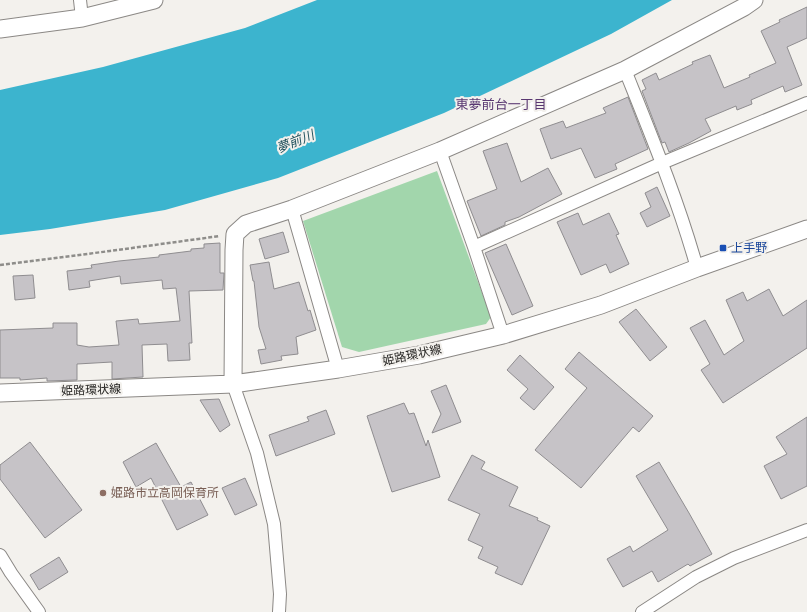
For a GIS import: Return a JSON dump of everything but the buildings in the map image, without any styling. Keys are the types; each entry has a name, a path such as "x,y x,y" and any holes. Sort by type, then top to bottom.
{"street":[{"path":"80,0 82,18"},
{"path":"0,30 82,18 154,0"},
{"path":"279,612 280,594 274,524 257,453 233,384 235,234 246,224 292,209 440,151 625,70 744,7 754,0"},
{"path":"625,70 688,233 697,268"},
{"path":"474,247 662,163 807,102"},
{"path":"440,151 474,247 502,335"},
{"path":"292,209 338,369"},
{"name":"姫路環状線","path":"0,393 233,384 338,369 419,355 502,335 601,305 697,268 807,229"},
{"path":"642,612 696,577 734,558 807,530"},
{"path":"0,555 39,612"}],"path":[{"path":"0,265 235,234"}],"green space":[{"path":"437,171 491,317 486,324 359,352 342,347 303,221"}],"water":[{"name":"夢前川","path":"317,0 672,0 611,34 444,113 278,178 165,210 50,229 0,235 0,90 103,67 245,28"}],"place":[{"name":"上手野","path":"723,248"},
{"name":"姫路市立高岡保育所","path":"103,493"}],"district":[{"name":"東夢前台一丁目","path":"501,104"}]}
